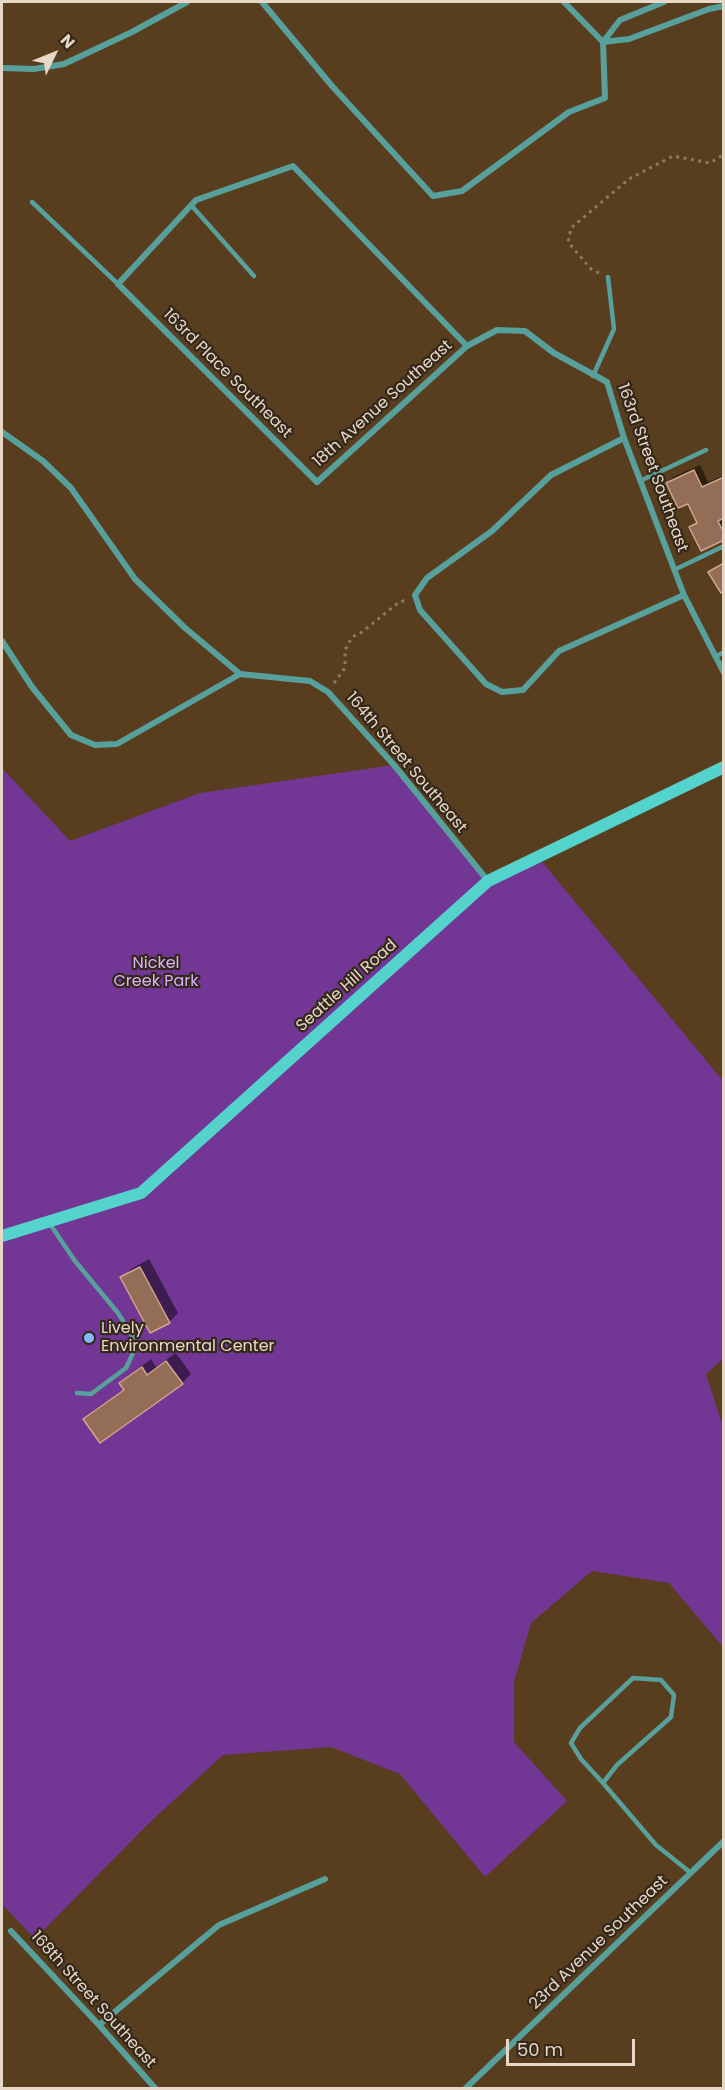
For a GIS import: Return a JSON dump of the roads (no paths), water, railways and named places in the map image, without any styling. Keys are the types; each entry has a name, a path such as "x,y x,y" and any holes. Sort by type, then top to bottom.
{"street":[{"path":"2,68 34,69 64,64 188,2"},
{"path":"262,2 332,86 434,196 462,191 569,112 605,98 603,42 620,20 664,2"},
{"path":"564,2 603,42"},
{"path":"603,42 629,39 709,9 723,6"},
{"path":"118,284 196,200 292,166 467,346"},
{"name":"163rd Place Southeast","path":"118,284 317,482"},
{"name":"163rd Street Southeast","path":"467,346 497,330 525,331 554,353 607,382 624,438 674,570 723,673"},
{"name":"18th Avenue Southeast","path":"317,482 467,346"},
{"path":"2,432 43,461 71,488 135,579 184,627 240,674 117,744 95,745 71,735 32,687 2,641"},
{"path":"624,438 551,475 492,531 428,578 415,595 420,610 486,684 502,692 523,690 559,651 684,595"},
{"name":"164th Street Southeast","path":"240,674 310,681 328,692 394,765 488,881"},
{"name":"Seattle Hill Road","path":"2,1236 141,1193 488,881 723,767"},
{"name":"23rd Avenue Southeast","path":"466,2088 723,1841"},
{"path":"99,2025 219,1925 325,1879"},
{"name":"168th Street Southeast","path":"11,1931 155,2088"}],"lane":[{"path":"32,202 118,284"},
{"path":"191,205 254,276"},
{"path":"593,376 614,328 608,277"},
{"path":"640,481 706,450"},
{"path":"674,570 723,546"},
{"path":"715,657 723,652"},
{"path":"48,1222 75,1261 118,1313 133,1337 133,1353 126,1368 91,1394 77,1393"},
{"path":"603,1783 617,1765 671,1717 674,1695 661,1680 633,1678 580,1728 571,1743 581,1759 656,1845 691,1873"}],"place":[{"name":"Lively Environmental Center","path":"89,1338"}],"park label":[{"name":"Nickel Creek Park","path":"156,973"}]}
